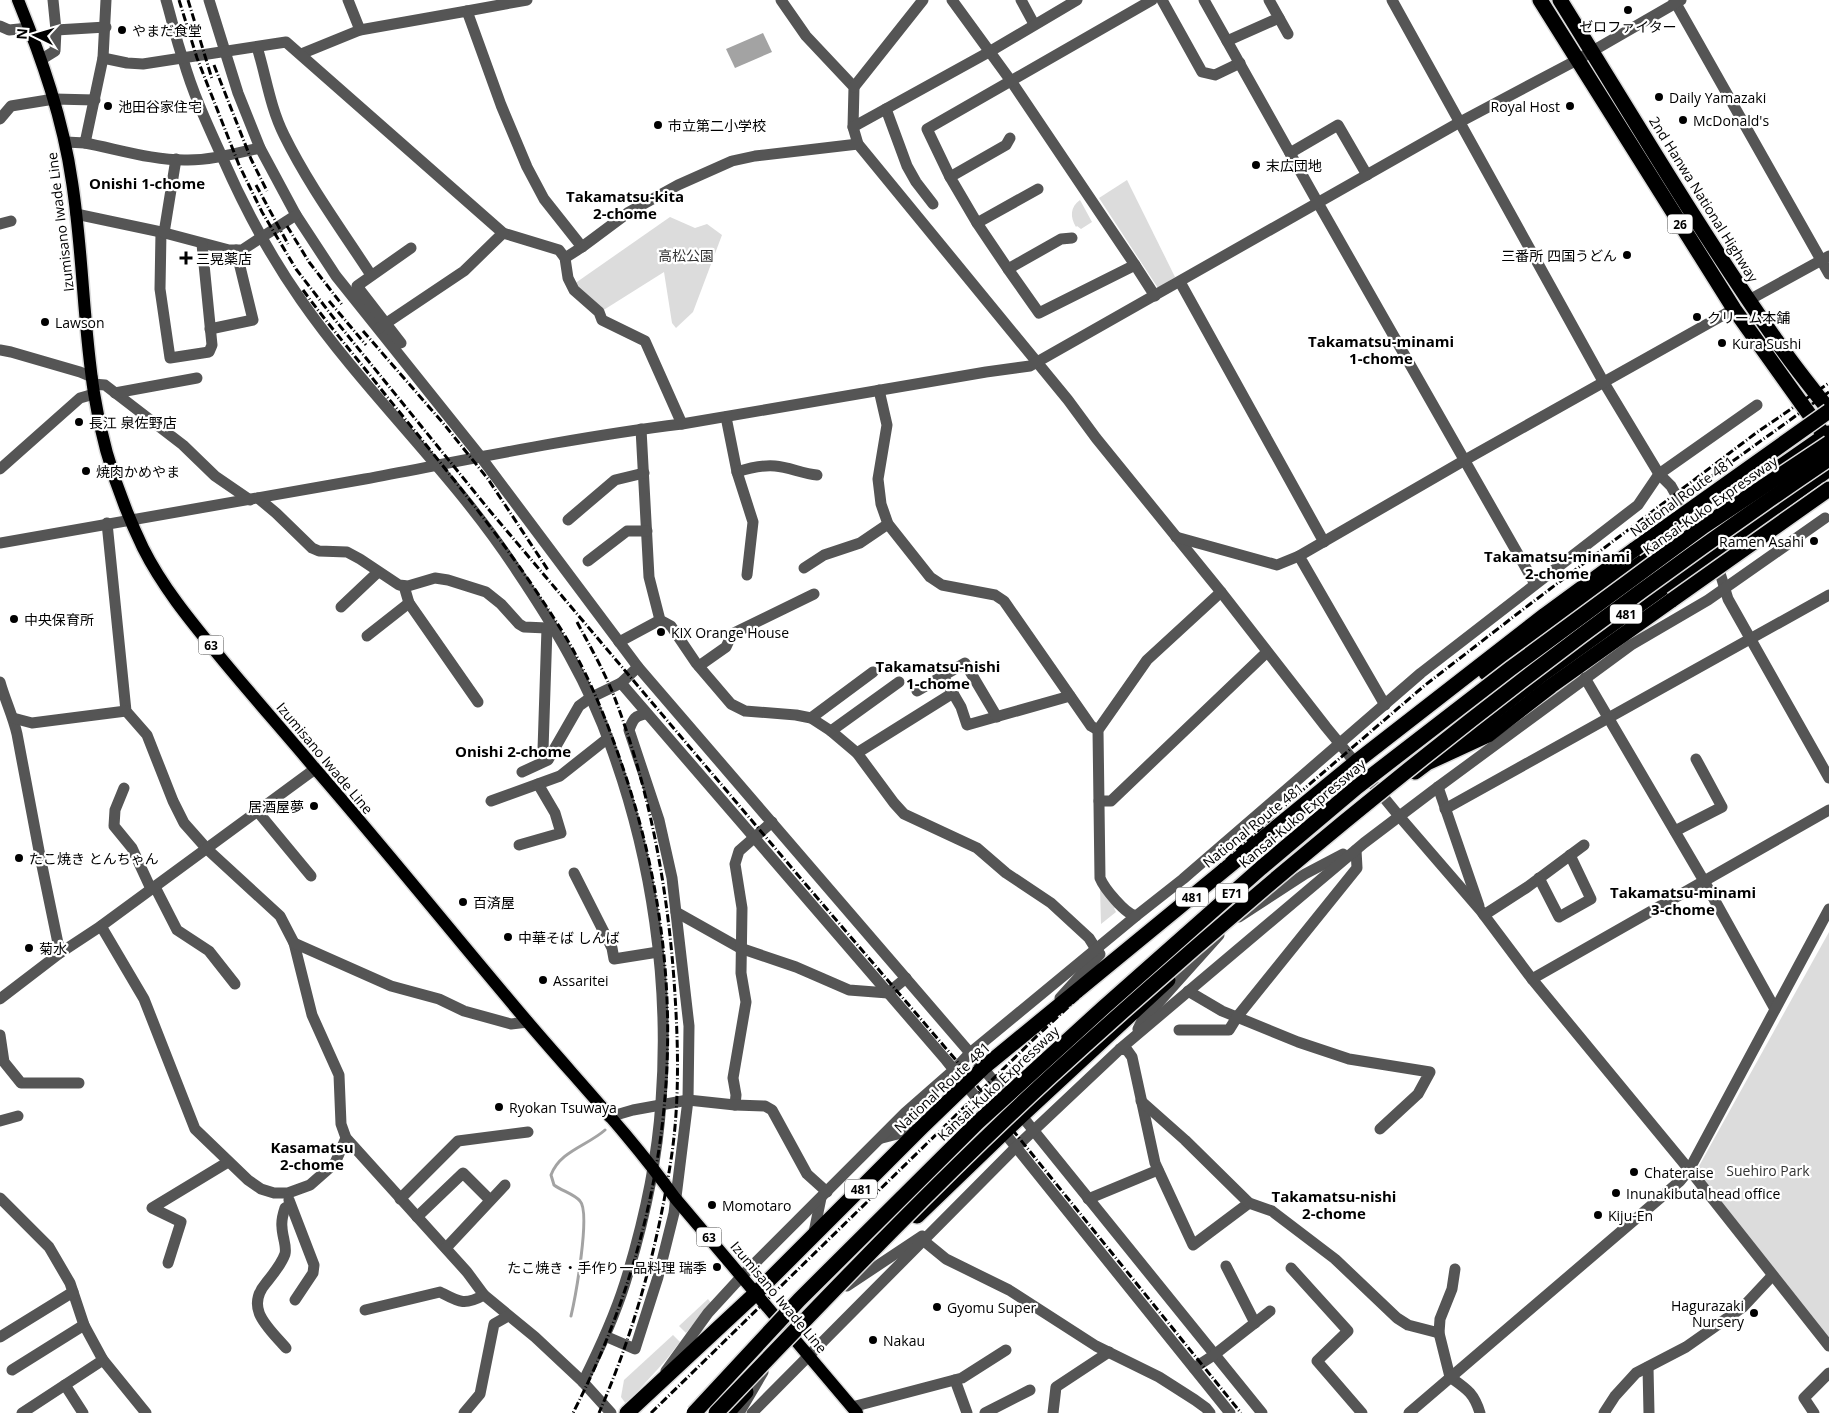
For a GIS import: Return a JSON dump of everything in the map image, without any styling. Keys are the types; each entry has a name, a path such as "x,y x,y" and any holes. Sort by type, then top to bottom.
{"highway":[{"name":"26","path":"1540,0 1734,309 1828,438"},
{"name":"2nd Hanwa National Highway","path":"1560,0 1748,300 1829,411"},
{"name":"National Route 481","path":"627,1413 756,1294 983,1068 1356,762 1420,712 1545,615 1829,411"},
{"name":"481","path":"1420,712 1477,679 1554,623 1828,438"},
{"name":"Kansai-Kuko Expressway","path":"694,1413 799,1300 978,1122 1102,1008 1261,868 1356,787 1510,669 1704,526 1828,438"},
{"name":"E71","path":"716,1413 899,1224 992,1132 1057,1072 1266,888 1356,812 1540,666 1715,537 1829,459"},
{"name":"481","path":"727,1413 763,1372 892,1239 1021,1116 1237,919 1384,797 1540,676 1829,469"},
{"name":"481","path":"1427,763 1488,735 1551,686 1829,490"}],"main road":[{"name":"Izumisano Iwade Line","path":"18,0 42,59 66,142 76,214 93,385 99,418 115,476 131,519 144,549 175,602 255,700 653,1168 675,1198 854,1410"}],"street":[{"path":"42,59 55,51 56,30 53,0"},
{"path":"85,143 103,58 106,0"},
{"path":"166,0 182,59 209,131 261,238 301,300 340,352 482,522 516,569 549,626 571,658 608,738 625,789 642,849 658,952 664,1029 661,1105 653,1168 642,1220 624,1285 605,1336 583,1382"},
{"path":"209,0 238,93 260,148 296,215 336,276 382,326 401,343"},
{"path":"348,0 360,30"},
{"path":"301,54 360,30 527,0"},
{"path":"781,0 806,36 854,87"},
{"path":"923,0 854,87 853,127 858,144 1036,362 1399,816 1482,913 1532,979 1829,1346"},
{"path":"952,0 1011,81 1154,296"},
{"path":"1021,0 1034,24"},
{"path":"853,127 989,52 1077,0"},
{"path":"1135,265 1039,313 976,223 950,177 927,129 1152,0"},
{"path":"1162,0 1202,72 1215,75 1240,63"},
{"path":"1204,0 1535,584"},
{"path":"1269,0 1288,34"},
{"path":"1392,0 1604,382 1659,474 1671,486 1720,573 1728,598 1829,778"},
{"path":"0,543 254,499 436,466 480,456 1030,366 1460,122 1577,60 1677,1 1825,258 1829,274"},
{"path":"467,11 526,167 544,199 582,247"},
{"path":"1228,41 1279,18"},
{"path":"0,26 9,30 29,28"},
{"path":"56,30 106,27"},
{"path":"103,58 143,64 286,42 503,232 559,250 565,258 568,278 574,290 599,312 602,320 645,341 682,424"},
{"path":"257,47 274,109 284,134 314,189 371,275"},
{"path":"0,119 11,106 54,99 95,100"},
{"path":"886,109 907,166 916,182 933,204"},
{"path":"1290,153 1338,125 1367,175"},
{"path":"950,177 1006,145 1010,138"},
{"path":"66,142 85,143 176,160 222,157 260,148"},
{"path":"565,258 629,212 678,185 732,161 755,156 858,144"},
{"path":"176,160 163,233 160,289 170,358 209,352 212,345 202,244"},
{"path":"976,223 1038,189"},
{"path":"76,214 229,250 242,250 296,215"},
{"path":"382,326 464,271 503,232"},
{"path":"1008,269 1061,240 1072,238"},
{"path":"411,248 357,286 382,326 638,667 983,1068 1262,1413"},
{"path":"210,329 253,320 236,250"},
{"path":"1748,300 1825,258"},
{"path":"1180,282 1324,542"},
{"path":"1176,536 1277,565 1299,556 1324,542 1465,460 1734,309"},
{"path":"0,350 54,364 93,385 106,385 183,446 215,476 276,513 312,548 320,551 347,552 360,558 390,580 404,586 436,578 486,592 501,604 518,624 524,627 549,626"},
{"path":"114,393 197,378"},
{"path":"0,469 93,385"},
{"path":"879,390 887,425 878,480 881,504 888,524 930,577 942,585 995,595 1004,601 1090,726 1098,730"},
{"path":"652,1390 708,1313 742,1276 880,1138 970,1053 1183,879 1421,673 1638,505 1659,474 1757,404"},
{"path":"726,417 736,472 753,522 747,575"},
{"path":"641,429 649,577 660,620 671,626 699,666 731,704 744,711 811,718 831,731 856,752 894,804 904,814 977,848 1006,873 1051,903 1089,938 1094,946 1103,944"},
{"path":"736,472 758,466 776,466 800,473 817,475"},
{"path":"568,520 615,480 644,473"},
{"path":"752,1413 924,1242 1016,1147 1120,1049 1360,846 1631,645 1708,600 1825,518"},
{"path":"107,523 126,711 147,735 173,801 184,823 207,849 280,916 294,943 312,1014 339,1075 342,1124 346,1138 446,1248 484,1294 535,1337 583,1382 611,1413"},
{"path":"804,568 824,555 860,543 888,524"},
{"path":"588,561 627,531 648,531"},
{"path":"1299,556 1385,705"},
{"path":"341,607 378,572"},
{"path":"404,586 409,603 478,702"},
{"path":"1136,916 1130,915 1125,910 1100,878 1098,730 1147,660 1221,592"},
{"path":"699,666 726,647 732,634 814,594"},
{"path":"1445,809 1829,595"},
{"path":"367,636 409,603"},
{"path":"619,642 660,620"},
{"path":"543,750 549,626"},
{"path":"1099,801 1111,801 1267,652"},
{"path":"917,691 965,663 998,717"},
{"path":"522,772 548,760 579,706 590,698 620,683 638,667"},
{"path":"811,718 873,672"},
{"path":"943,676 961,707 967,725 1070,696"},
{"path":"1585,678 1704,881 1775,1009"},
{"path":"0,682 5,700 14,718 60,953"},
{"path":"831,731 899,682"},
{"path":"620,683 966,1084 1230,1413"},
{"path":"856,752 953,693"},
{"path":"14,718 32,723 126,711"},
{"path":"605,1336 635,1349 658,1277 675,1198 688,1100 689,1026 672,878 659,820 629,730 632,720 638,715 647,714"},
{"path":"491,801 560,776 608,738"},
{"path":"1675,831 1722,807 1696,759"},
{"path":"0,999 60,953 101,926 315,769"},
{"path":"518,846 561,833 555,813 538,784"},
{"path":"1438,787 1482,913"},
{"path":"124,788 114,810 114,826 132,848 177,930 209,951 235,984"},
{"path":"1532,979 1829,810"},
{"path":"258,812 311,876"},
{"path":"735,1105 736,1095 733,1078 746,1002 741,973 742,908 734,864 738,851 772,822"},
{"path":"1482,913 1539,878 1584,844"},
{"path":"1237,919 1305,874 1360,846"},
{"path":"1179,1030 1229,1030 1237,1017 1357,868 1360,846"},
{"path":"1539,878 1559,917 1591,899 1570,855"},
{"path":"574,873 612,948 614,959 658,952"},
{"path":"1409,1413 1680,1180 1688,1170 1829,909"},
{"path":"676,912 740,948 796,967 849,990 888,993 906,978"},
{"path":"101,926 144,999 195,1129 228,1162 261,1188 274,1193 288,1193 310,1185 335,1163 346,1138"},
{"path":"1134,1038 1142,1021 1222,932"},
{"path":"294,943 391,986 439,999 464,1011 511,1024 528,1022"},
{"path":"1033,1027 1104,950 1103,944"},
{"path":"1188,992 1222,1011 1298,1042 1350,1060 1430,1072 1418,1094 1380,1129"},
{"path":"0,1035 4,1062 21,1083 79,1083"},
{"path":"1120,1049 1127,1050 1132,1057 1155,1163 1193,1245 1249,1203"},
{"path":"609,1117 688,1100 766,1106 772,1110 807,1174 824,1195"},
{"path":"1141,1101 1185,1140 1249,1203 1272,1211 1335,1258 1396,1318 1408,1325 1439,1332"},
{"path":"0,1121 18,1116"},
{"path":"880,1138 921,1128"},
{"path":"400,1199 458,1142 528,1132"},
{"path":"168,1263 181,1222 152,1208 228,1162"},
{"path":"1088,1199 1158,1170"},
{"path":"417,1217 463,1173 490,1200"},
{"path":"446,1248 506,1185"},
{"path":"288,1193 290,1205 314,1265 313,1273 295,1300"},
{"path":"813,1237 824,1195"},
{"path":"0,1198 49,1247 70,1283 84,1325 103,1360 146,1413"},
{"path":"286,1348 260,1315 256,1305 263,1286 281,1265 286,1251 281,1226 285,1208 290,1205"},
{"path":"637,1357 656,1299 674,1228 682,1222"},
{"path":"847,1286 942,1223"},
{"path":"924,1242 946,1259 1009,1290 1096,1346 1159,1377 1195,1400 1210,1413"},
{"path":"1226,1266 1255,1323"},
{"path":"1291,1268 1348,1331 1317,1361 1362,1413"},
{"path":"1455,1269 1452,1289 1440,1319 1439,1332 1450,1377 1476,1399 1480,1413"},
{"path":"1604,1413 1614,1396 1636,1373 1686,1347 1743,1307 1772,1276"},
{"path":"0,1337 73,1292"},
{"path":"365,1310 440,1292 459,1302 469,1302 484,1294"},
{"path":"1194,1368 1214,1355 1270,1311"},
{"path":"464,1413 480,1394 494,1324 508,1316"},
{"path":"12,1370 84,1325"},
{"path":"854,1410 962,1378 1006,1350"},
{"path":"1053,1413 1056,1387 1109,1352"},
{"path":"24,1412 103,1360"},
{"path":"1648,1367 1649,1413"},
{"path":"739,1413 763,1372"},
{"path":"1814,1413 1804,1398 1829,1373"},
{"path":"955,1380 968,1413"},
{"path":"65,1385 83,1413"},
{"path":"985,1413 1030,1390"}],"green space":[{"path":"1127,180 1175,277 1158,288 1099,198"},
{"path":"1080,200 1092,222 1081,229 1076,227 1072,216 1074,206"},
{"name":"高松公園","path":"670,217 695,228 707,224 722,235 693,312 676,328 672,323 664,272 602,311 574,284"},
{"path":"1100,888 1116,907 1114,908 1116,912 1101,924"},
{"name":"Suehiro Park","path":"1829,932 1829,1344 1694,1175"},
{"path":"708,1299 711,1303 686,1333 679,1326"},
{"path":"673,1335 680,1342 626,1404 621,1397 624,1380"}],"shaded area":[{"path":"763,33 772,52 735,68 726,49"}],"waterway":[{"path":"571,1316 581,1256 584,1221 583,1208 580,1201 554,1185 551,1175 555,1167 567,1154 605,1130"}],"railway":[{"path":"179,0 197,58 239,165 262,212 296,269 490,511 961,1066 1241,1413"},
{"path":"188,0 212,79"},
{"path":"214,65 251,159 267,191"},
{"path":"256,185 288,244"},
{"path":"287,226 309,262 343,306"},
{"path":"303,290 496,534 568,641 588,679 612,737 626,777 648,858 662,939 668,1020 665,1100 654,1180 635,1259 608,1337 573,1413"},
{"path":"329,301 366,345"},
{"path":"363,331 443,423 488,479 548,570"},
{"path":"651,1413 1038,1035 1290,801 1424,686 1756,433 1829,383"},
{"path":"1687,494 1829,392"},
{"path":"577,622 614,696 647,801 667,908 674,980 677,1045 675,1132 660,1220 644,1285 624,1350 599,1413"}],"place":[{"name":"ゼロファイター","path":"1628,10"},
{"name":"やまだ食堂","path":"122,30"},
{"name":"Daily Yamazaki","path":"1659,97"},
{"name":"池田谷家住宅","path":"108,106"},
{"name":"Royal Host","path":"1570,106"},
{"name":"McDonald's","path":"1683,120"},
{"name":"市立第二小学校","path":"658,125"},
{"name":"末広団地","path":"1256,165"},
{"name":"三番所 四国うどん","path":"1627,255"},
{"name":"三晃薬店","path":"186,258"},
{"name":"クリーム本舗","path":"1697,317"},
{"name":"Lawson","path":"45,322"},
{"name":"Kura Sushi","path":"1722,343"},
{"name":"長江 泉佐野店","path":"79,422"},
{"name":"焼肉かめやま","path":"86,471"},
{"name":"Ramen Asahi","path":"1814,541"},
{"name":"中央保育所","path":"14,619"},
{"name":"KIX Orange House","path":"661,632"},
{"name":"居酒屋夢","path":"314,806"},
{"name":"たこ焼き とんちゃん","path":"19,858"},
{"name":"百済屋","path":"463,902"},
{"name":"中華そば しんば","path":"508,937"},
{"name":"菊水","path":"29,948"},
{"name":"Assaritei","path":"543,980"},
{"name":"Ryokan Tsuwaya","path":"499,1107"},
{"name":"Chateraise","path":"1634,1172"},
{"name":"Inunakibuta head office","path":"1616,1193"},
{"name":"Momotaro","path":"712,1205"},
{"name":"Kiju-En","path":"1598,1215"},
{"name":"たこ焼き・手作り一品料理 瑞季","path":"717,1267"},
{"name":"Gyomu Super","path":"937,1307"},
{"name":"Hagurazaki Nursery","path":"1754,1313"},
{"name":"Nakau","path":"873,1340"}],"district":[{"name":"Onishi 1-chome","path":"147,183"},
{"name":"Takamatsu-kita 2-chome","path":"625,204"},
{"name":"Takamatsu-minami 1-chome","path":"1381,350"},
{"name":"Takamatsu-minami 2-chome","path":"1557,564"},
{"name":"Takamatsu-nishi 1-chome","path":"938,674"},
{"name":"Onishi 2-chome","path":"513,751"},
{"name":"Takamatsu-minami 3-chome","path":"1683,900"},
{"name":"Kasamatsu 2-chome","path":"312,1156"},
{"name":"Takamatsu-nishi 2-chome","path":"1334,1204"}]}
